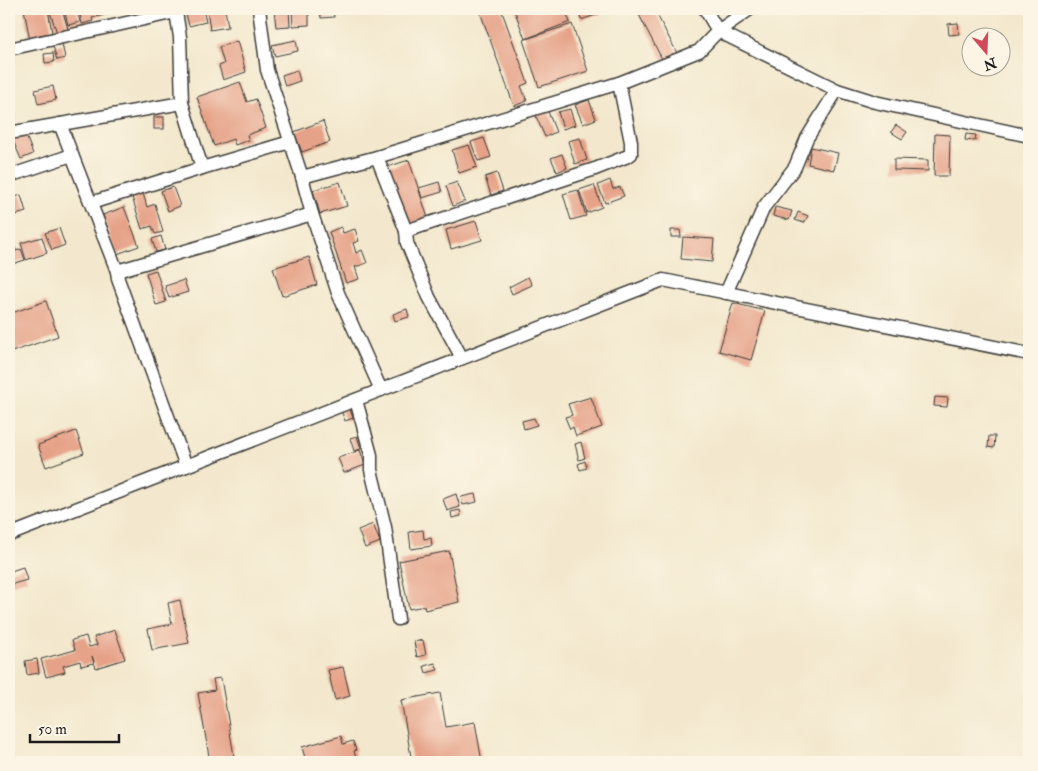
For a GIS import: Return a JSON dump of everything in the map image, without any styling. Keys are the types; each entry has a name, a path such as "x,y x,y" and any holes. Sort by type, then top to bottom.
{"street":[{"path":"259,9 267,70 312,214 338,293 381,390"},
{"path":"706,9 718,31 838,90 875,102 1029,136"},
{"path":"302,177 377,157 619,83 699,51 718,31 750,9"},
{"path":"9,49 176,10 180,37 182,103 202,168"},
{"path":"406,231 595,169 631,154 631,142 619,83"},
{"path":"726,293 764,207 794,167 807,138 838,90"},
{"path":"9,133 182,103"},
{"path":"60,124 117,271 118,279 186,466"},
{"path":"91,203 290,142"},
{"path":"9,176 72,155"},
{"path":"377,157 406,231 407,243 429,297 462,358"},
{"path":"117,271 312,214"},
{"path":"9,535 663,280 1029,354"},
{"path":"356,400 371,455 371,470 385,527 398,619"}],"building":[{"path":"24,9 48,9 52,33 39,35 40,39 30,41"},
{"path":"49,9 62,9 68,29 57,33"},
{"path":"64,9 77,9 80,22 68,25"},
{"path":"79,9 103,9 104,15 92,18 93,21 82,24"},
{"path":"104,9 116,9 116,12 105,14"},
{"path":"203,9 206,22 189,26 185,10"},
{"path":"207,9 225,9 228,27 210,30"},
{"path":"274,9 289,9 290,26 276,27"},
{"path":"292,9 309,9 309,25 293,26"},
{"path":"320,9 333,9 334,17 321,18"},
{"path":"479,9 501,9 528,83 521,86 527,101 514,106"},
{"path":"514,9 565,9 570,22 525,39"},
{"path":"578,9 613,9 581,20"},
{"path":"636,9 654,9 677,53 663,61"},
{"path":"9,19 15,46 9,47"},
{"path":"958,23 959,34 949,35 948,24"},
{"path":"572,24 588,71 539,87 523,40"},
{"path":"296,40 298,51 275,56 272,45"},
{"path":"237,41 246,72 223,80 219,66 224,64 219,47"},
{"path":"62,44 65,58 57,60 53,46"},
{"path":"53,53 54,62 45,63 44,54"},
{"path":"297,70 300,81 285,86 282,75"},
{"path":"240,82 247,102 256,99 266,128 247,135 249,140 235,145 233,139 214,146 197,97"},
{"path":"53,86 56,100 38,104 35,90"},
{"path":"9,98 16,118 9,120"},
{"path":"589,100 596,119 583,124 575,105"},
{"path":"547,109 556,132 545,137 535,114"},
{"path":"570,109 575,125 563,129 558,112"},
{"path":"154,117 164,117 164,129 154,129"},
{"path":"323,121 330,142 302,152 294,132"},
{"path":"896,125 907,132 902,139 891,132"},
{"path":"25,133 33,154 21,159 12,138"},
{"path":"935,134 950,135 949,176 934,176"},
{"path":"966,134 976,135 975,141 965,140"},
{"path":"484,138 491,157 478,161 471,142"},
{"path":"580,138 587,160 575,164 568,141"},
{"path":"469,145 477,167 459,173 452,150"},
{"path":"811,147 838,153 834,170 808,164"},
{"path":"562,154 567,168 557,172 551,158"},
{"path":"894,159 928,160 928,171 894,170"},
{"path":"409,160 428,218 406,225 387,167"},
{"path":"497,173 503,191 491,195 485,177"},
{"path":"610,180 613,189 620,187 624,196 605,203 598,185"},
{"path":"340,182 347,206 320,214 313,190"},
{"path":"439,182 442,192 422,198 419,188"},
{"path":"457,182 465,201 453,206 446,186"},
{"path":"594,185 602,207 587,213 579,190"},
{"path":"173,187 180,206 168,211 161,191"},
{"path":"578,190 586,216 571,220 563,194"},
{"path":"143,193 147,207 155,204 163,232 155,234 152,226 142,229 132,197"},
{"path":"21,195 26,212 9,217 9,199"},
{"path":"124,207 139,246 117,254 103,215"},
{"path":"775,207 792,211 789,220 773,216"},
{"path":"798,212 808,216 804,223 795,220"},
{"path":"476,221 482,240 451,249 446,230"},
{"path":"341,227 343,233 355,229 359,241 353,243 356,253 362,250 367,263 355,267 359,279 346,283 329,232"},
{"path":"59,228 65,245 52,250 45,233"},
{"path":"671,230 680,230 681,237 671,237"},
{"path":"161,236 165,250 156,252 152,239"},
{"path":"42,237 47,253 26,260 21,243"},
{"path":"683,237 714,239 712,262 681,259"},
{"path":"13,240 16,251 21,249 25,260 12,264 9,254 9,241"},
{"path":"309,257 317,285 282,296 273,268"},
{"path":"156,270 166,302 156,305 146,273"},
{"path":"528,277 532,285 512,294 509,287"},
{"path":"184,280 188,292 169,298 165,286"},
{"path":"46,301 58,336 9,353 9,314"},
{"path":"733,303 765,311 751,360 719,351"},
{"path":"407,309 409,317 395,321 393,314"},
{"path":"591,397 602,427 576,436 573,427 570,429 565,417 572,415 568,404"},
{"path":"935,397 948,398 947,407 934,406"},
{"path":"349,407 353,418 345,421 341,410"},
{"path":"534,418 537,425 524,429 522,421"},
{"path":"76,431 84,453 46,467 38,445"},
{"path":"357,436 361,449 354,451 350,438"},
{"path":"989,436 995,436 994,448 988,447"},
{"path":"581,442 585,458 579,460 575,444"},
{"path":"360,450 365,465 344,473 338,458"},
{"path":"585,461 587,468 580,470 578,464"},
{"path":"456,494 460,507 447,511 443,499"},
{"path":"475,494 477,502 463,505 461,497"},
{"path":"460,510 461,516 452,518 451,512"},
{"path":"373,524 380,542 365,548 358,530"},
{"path":"423,530 424,539 431,538 432,546 411,549 409,532"},
{"path":"449,551 459,602 425,610 424,606 409,609 399,561"},
{"path":"9,567 11,571 23,567 27,580 9,585"},
{"path":"180,600 189,643 152,650 148,629 172,624 168,603"},
{"path":"115,630 125,659 96,668 92,656 94,663 81,666 80,661 63,666 65,672 46,677 41,659 75,650 72,640 86,636 89,647 97,645 94,637"},
{"path":"423,640 426,655 417,657 414,642"},
{"path":"37,659 39,673 27,675 25,661"},
{"path":"435,663 438,670 426,673 424,666"},
{"path":"343,667 350,696 335,700 328,670"},
{"path":"221,678 235,762 210,762 198,693 215,690 213,679"},
{"path":"440,693 446,727 475,722 482,762 412,762 401,700"},
{"path":"341,736 343,744 353,741 357,762 306,762 302,747"}]}
